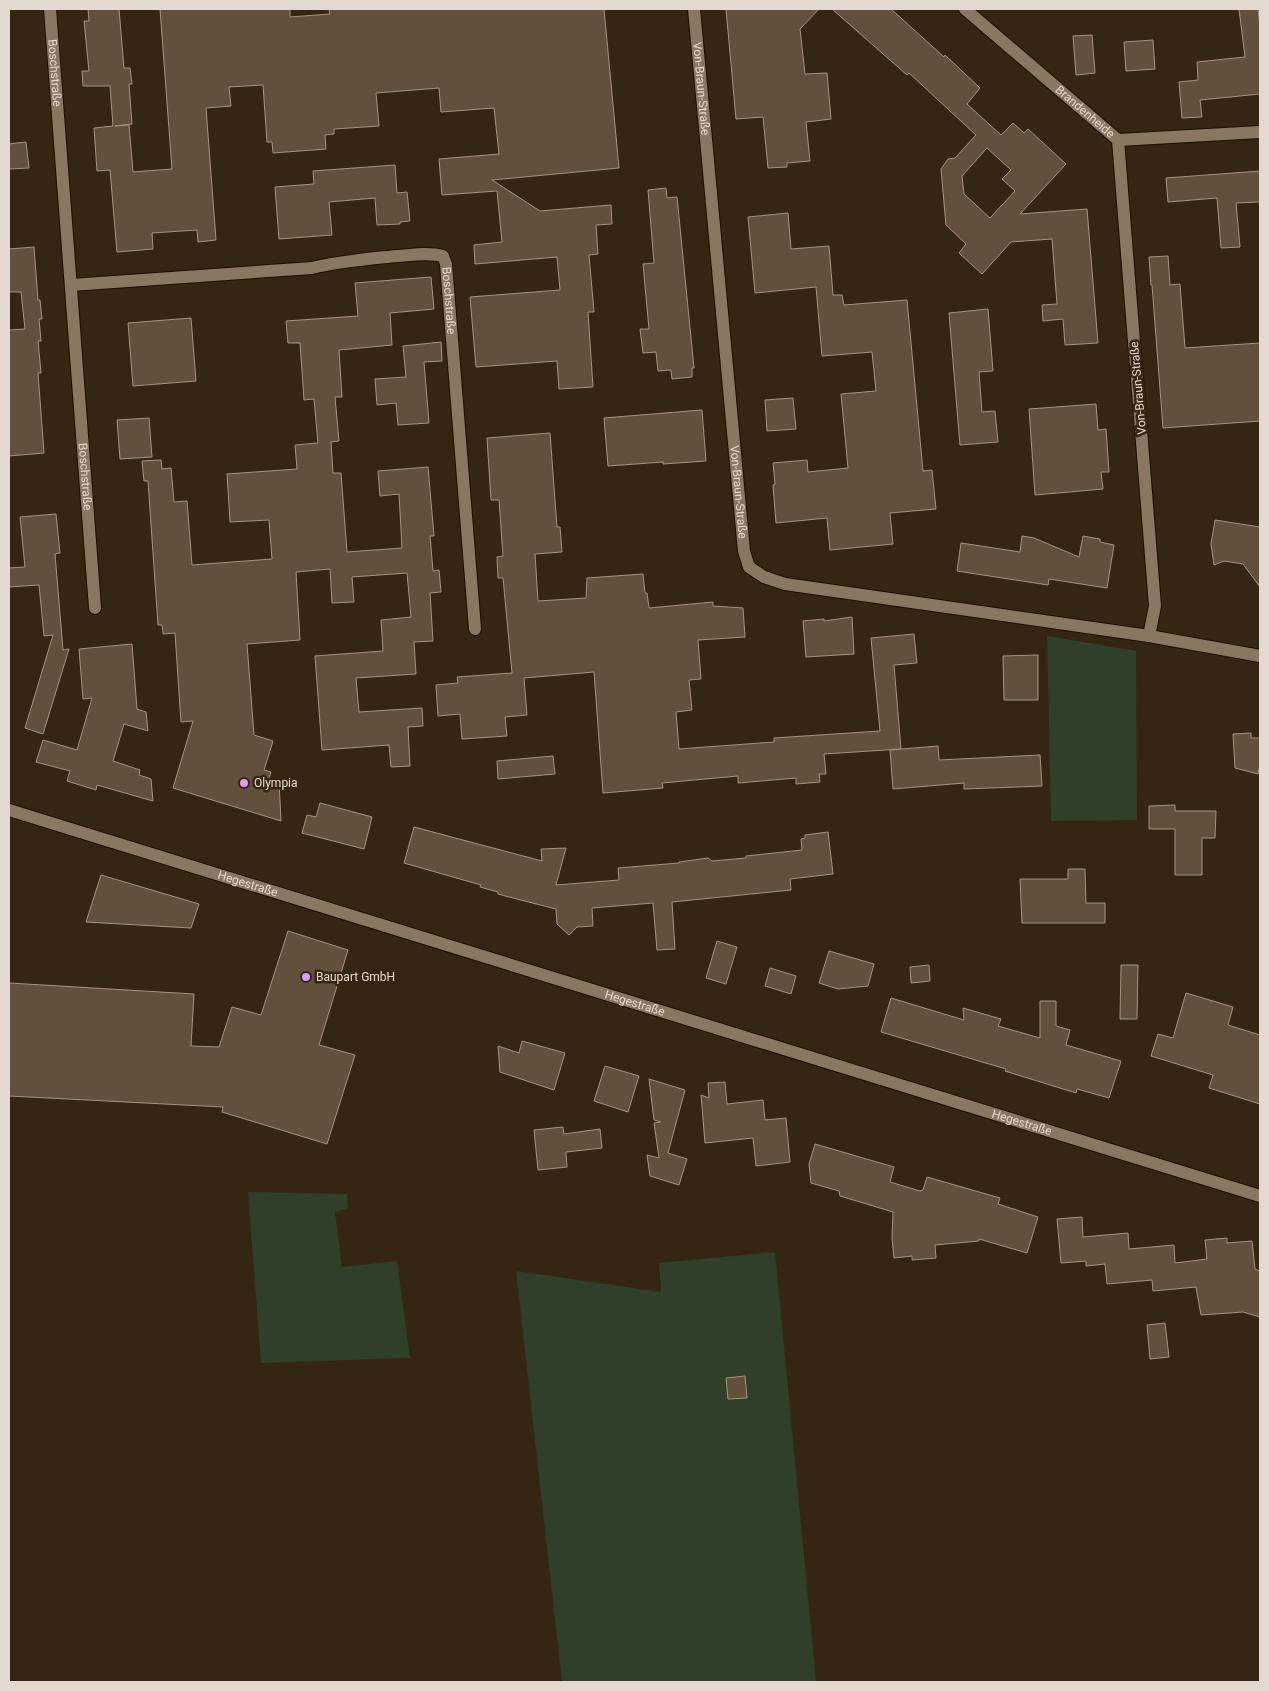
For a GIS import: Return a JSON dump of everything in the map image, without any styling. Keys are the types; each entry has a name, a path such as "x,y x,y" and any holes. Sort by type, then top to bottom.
{"street":[{"name":"Boschstraße","path":"50,9 95,608"},
{"name":"Von-Braun-Straße","path":"694,9 744,551 749,567 764,577 785,584 1150,636 1260,656"},
{"name":"Brandenheide","path":"965,9 1118,140 1260,132"},
{"name":"Von-Braun-Straße","path":"1118,140 1155,606 1150,636"},
{"name":"Boschstraße","path":"71,285 312,268 336,262 420,254 443,256 446,264 475,629"},
{"name":"Hegestraße","path":"9,810 1260,1196"}],"green space":[{"path":"1047,636 1136,651 1137,820 1051,821"},
{"path":"248,1192 347,1194 348,1208 335,1212 342,1267 397,1261 410,1358 261,1363"},
{"path":"775,1252 816,1681 562,1682 516,1271 661,1292 659,1263"}],"building":[{"path":"88,9 119,9 124,68 130,68 132,84 129,84 132,124 115,126 129,125 133,172 172,169 160,9 290,9 290,17 330,14 329,9 604,9 619,168 492,180 540,211 611,205 612,224 596,225 598,254 589,255 594,312 588,312 593,387 559,389 557,361 476,367 470,297 560,290 557,257 475,264 474,245 502,242 497,191 442,195 439,159 499,154 494,108 441,112 439,88 376,93 379,126 334,129 334,134 325,135 326,149 273,153 272,142 267,142 263,85 229,87 231,106 206,108 216,240 198,242 197,230 152,233 153,249 117,252 110,170 97,171 94,128 113,126 110,86 83,86 82,71 89,71 84,21 89,21"},
{"path":"726,9 819,9 800,29 805,74 827,73 831,119 806,122 810,161 787,163 787,167 768,168 763,117 736,119"},
{"path":"832,9 891,9 980,88 967,104 1001,135 1013,123 1024,133 1028,129 1066,164 1020,214 1087,209 1098,343 1065,345 1063,319 1043,321 1042,305 1057,304 1052,239 1011,242 982,274 959,253 966,244 946,225 941,169 948,159 955,158 976,135 909,73 907,75","holes":["987,148 1011,170 1002,179 1015,191 990,218 964,194 962,176"]},
{"path":"1239,9 1258,9 1260,26 1260,94 1200,100 1202,117 1182,118 1179,82 1198,80 1197,62 1245,57"},
{"path":"1092,35 1095,73 1076,75 1073,36"},
{"path":"1153,40 1155,69 1126,71 1124,42"},
{"path":"26,142 29,168 9,169 9,144"},
{"path":"395,165 397,193 407,192 410,221 400,222 400,224 377,225 375,198 329,202 332,235 279,239 275,187 314,184 313,171"},
{"path":"1260,171 1260,202 1236,203 1240,247 1221,248 1217,198 1168,202 1166,178"},
{"path":"666,188 667,198 677,197 694,368 692,368 692,377 672,379 671,370 658,371 656,352 643,353 640,329 649,329 643,264 654,263 648,190"},
{"path":"788,213 791,249 829,246 833,295 842,295 844,305 907,300 923,471 932,470 936,509 890,513 893,544 830,550 827,518 776,523 773,463 807,460 808,472 848,468 841,394 876,391 872,352 822,356 816,287 755,293 748,217"},
{"path":"34,247 38,300 40,300 42,319 39,319 41,341 38,341 41,373 38,373 44,453 9,456 9,330 25,329 21,292 9,292 9,249"},
{"path":"1168,256 1170,285 1180,284 1185,348 1260,343 1260,421 1163,428 1149,257"},
{"path":"431,277 434,309 390,313 392,345 339,350 342,397 335,397 339,441 331,442 333,473 341,473 347,552 402,548 399,494 380,496 378,471 428,467 434,536 430,536 433,571 439,570 441,592 430,593 433,641 414,642 416,674 356,678 359,712 422,708 423,726 408,727 410,766 391,767 389,745 322,750 315,656 383,651 381,620 411,617 407,573 352,577 354,602 332,603 330,569 296,572 300,640 247,644 254,735 273,741 264,770 271,772 269,778 279,781 281,821 173,788 193,721 181,722 175,633 163,634 162,625 158,625 148,481 144,481 142,461 161,460 162,469 171,468 174,502 187,501 192,565 272,559 269,520 230,522 227,474 297,469 295,445 318,443 314,399 304,400 300,343 288,343 286,321 358,316 355,283"},
{"path":"988,309 993,371 979,372 982,412 995,411 998,442 960,445 949,313"},
{"path":"191,318 196,381 133,386 128,323"},
{"path":"441,342 442,361 424,362 429,423 398,425 396,403 377,405 375,379 406,377 403,346"},
{"path":"793,398 796,429 767,431 765,400"},
{"path":"1096,404 1098,430 1106,429 1109,472 1101,472 1103,489 1035,495 1029,409"},
{"path":"702,410 706,461 608,466 604,418"},
{"path":"149,418 152,457 120,459 117,420"},
{"path":"550,433 557,527 560,527 562,552 535,554 538,601 586,598 587,578 643,574 649,608 713,602 713,606 743,608 745,637 698,640 701,679 689,680 692,710 676,712 679,749 774,742 774,738 880,731 871,638 914,634 917,663 894,665 901,749 824,754 826,774 819,774 820,782 796,784 796,778 738,783 738,776 662,783 663,788 603,793 594,672 524,678 527,715 505,717 507,736 462,739 460,714 438,716 436,685 458,683 457,677 512,673 503,578 498,578 497,557 503,556 499,500 491,500 487,438"},
{"path":"56,514 60,553 55,554 63,650 69,649 43,734 25,728 53,635 44,636 39,585 9,587 9,568 25,567 20,517"},
{"path":"1215,520 1260,527 1260,587 1243,564 1224,561 1214,565 1211,544"},
{"path":"1022,536 1034,538 1079,557 1083,536 1100,539 1100,542 1114,545 1107,588 1049,579 1048,585 957,571 961,543 1020,552"},
{"path":"852,617 854,654 806,657 803,621 824,619 824,621"},
{"path":"132,644 137,709 146,712 148,731 124,724 113,761 140,770 139,775 151,779 153,801 97,785 96,790 67,781 70,771 36,762 43,740 77,750 92,698 83,699 79,649"},
{"path":"1038,655 1038,700 1004,700 1003,656"},
{"path":"1251,733 1251,738 1260,738 1258,774 1235,768 1233,734"},
{"path":"938,746 939,760 1040,755 1042,786 964,789 964,783 893,789 890,750"},
{"path":"553,756 555,774 498,779 497,761"},
{"path":"320,803 372,817 364,849 302,833 307,815 316,817"},
{"path":"1175,805 1175,811 1216,811 1215,838 1202,838 1202,875 1175,875 1175,829 1149,829 1149,806"},
{"path":"414,827 542,861 541,849 566,848 556,885 619,880 618,868 679,863 708,858 712,861 746,858 746,856 802,850 801,839 805,838 805,835 828,832 833,874 790,879 791,890 672,902 675,949 657,950 653,903 592,908 593,926 577,927 569,935 557,924 556,909 498,894 498,892 480,887 481,885 404,863"},
{"path":"1068,869 1085,869 1086,903 1105,903 1105,923 1022,923 1020,879 1068,879"},
{"path":"101,875 199,904 191,928 86,922"},
{"path":"288,931 348,950 319,1045 355,1055 327,1144 222,1112 223,1107 9,1096 9,983 194,994 191,1046 219,1047 232,1007 261,1015"},
{"path":"717,941 737,947 726,984 706,978"},
{"path":"829,951 874,964 868,986 838,989 819,983"},
{"path":"929,965 930,981 911,983 910,967"},
{"path":"1121,965 1138,965 1137,1019 1120,1019"},
{"path":"770,968 796,976 791,994 765,986"},
{"path":"1186,993 1233,1007 1228,1025 1260,1035 1260,1104 1209,1088 1213,1075 1151,1056 1158,1034 1173,1038"},
{"path":"891,998 964,1020 963,1008 1001,1019 998,1026 1040,1038 1040,1001 1056,1001 1056,1026 1070,1030 1066,1045 1121,1061 1109,1098 1077,1089 1076,1093 1005,1071 1006,1069 881,1032"},
{"path":"522,1041 565,1053 554,1090 500,1072 498,1046 519,1053"},
{"path":"605,1066 639,1076 628,1112 594,1101"},
{"path":"649,1079 685,1090 668,1153 687,1159 679,1185 650,1176 647,1155 659,1158 654,1123 661,1122 654,1120"},
{"path":"725,1082 727,1104 763,1100 765,1120 786,1118 790,1162 756,1166 753,1138 705,1143 701,1095 709,1098 708,1083"},
{"path":"563,1127 564,1134 600,1129 602,1148 566,1152 567,1167 538,1170 534,1130"},
{"path":"815,1144 894,1167 890,1182 920,1191 923,1190 927,1177 1000,1198 998,1204 1038,1217 1027,1253 979,1239 979,1241 935,1245 936,1258 912,1260 912,1256 894,1258 892,1238 893,1212 840,1196 839,1191 811,1183 809,1164"},
{"path":"1082,1217 1083,1237 1128,1233 1129,1249 1174,1245 1175,1263 1207,1259 1205,1240 1227,1238 1227,1243 1252,1241 1255,1269 1260,1271 1260,1317 1243,1312 1201,1315 1196,1287 1153,1291 1152,1280 1107,1284 1105,1264 1086,1266 1086,1261 1061,1263 1057,1219"},
{"path":"1165,1323 1169,1357 1150,1359 1147,1325"},
{"path":"745,1376 747,1398 728,1399 726,1378"}],"place":[{"name":"Olympia","path":"244,783"},
{"name":"Baupart GmbH","path":"306,977"}]}
